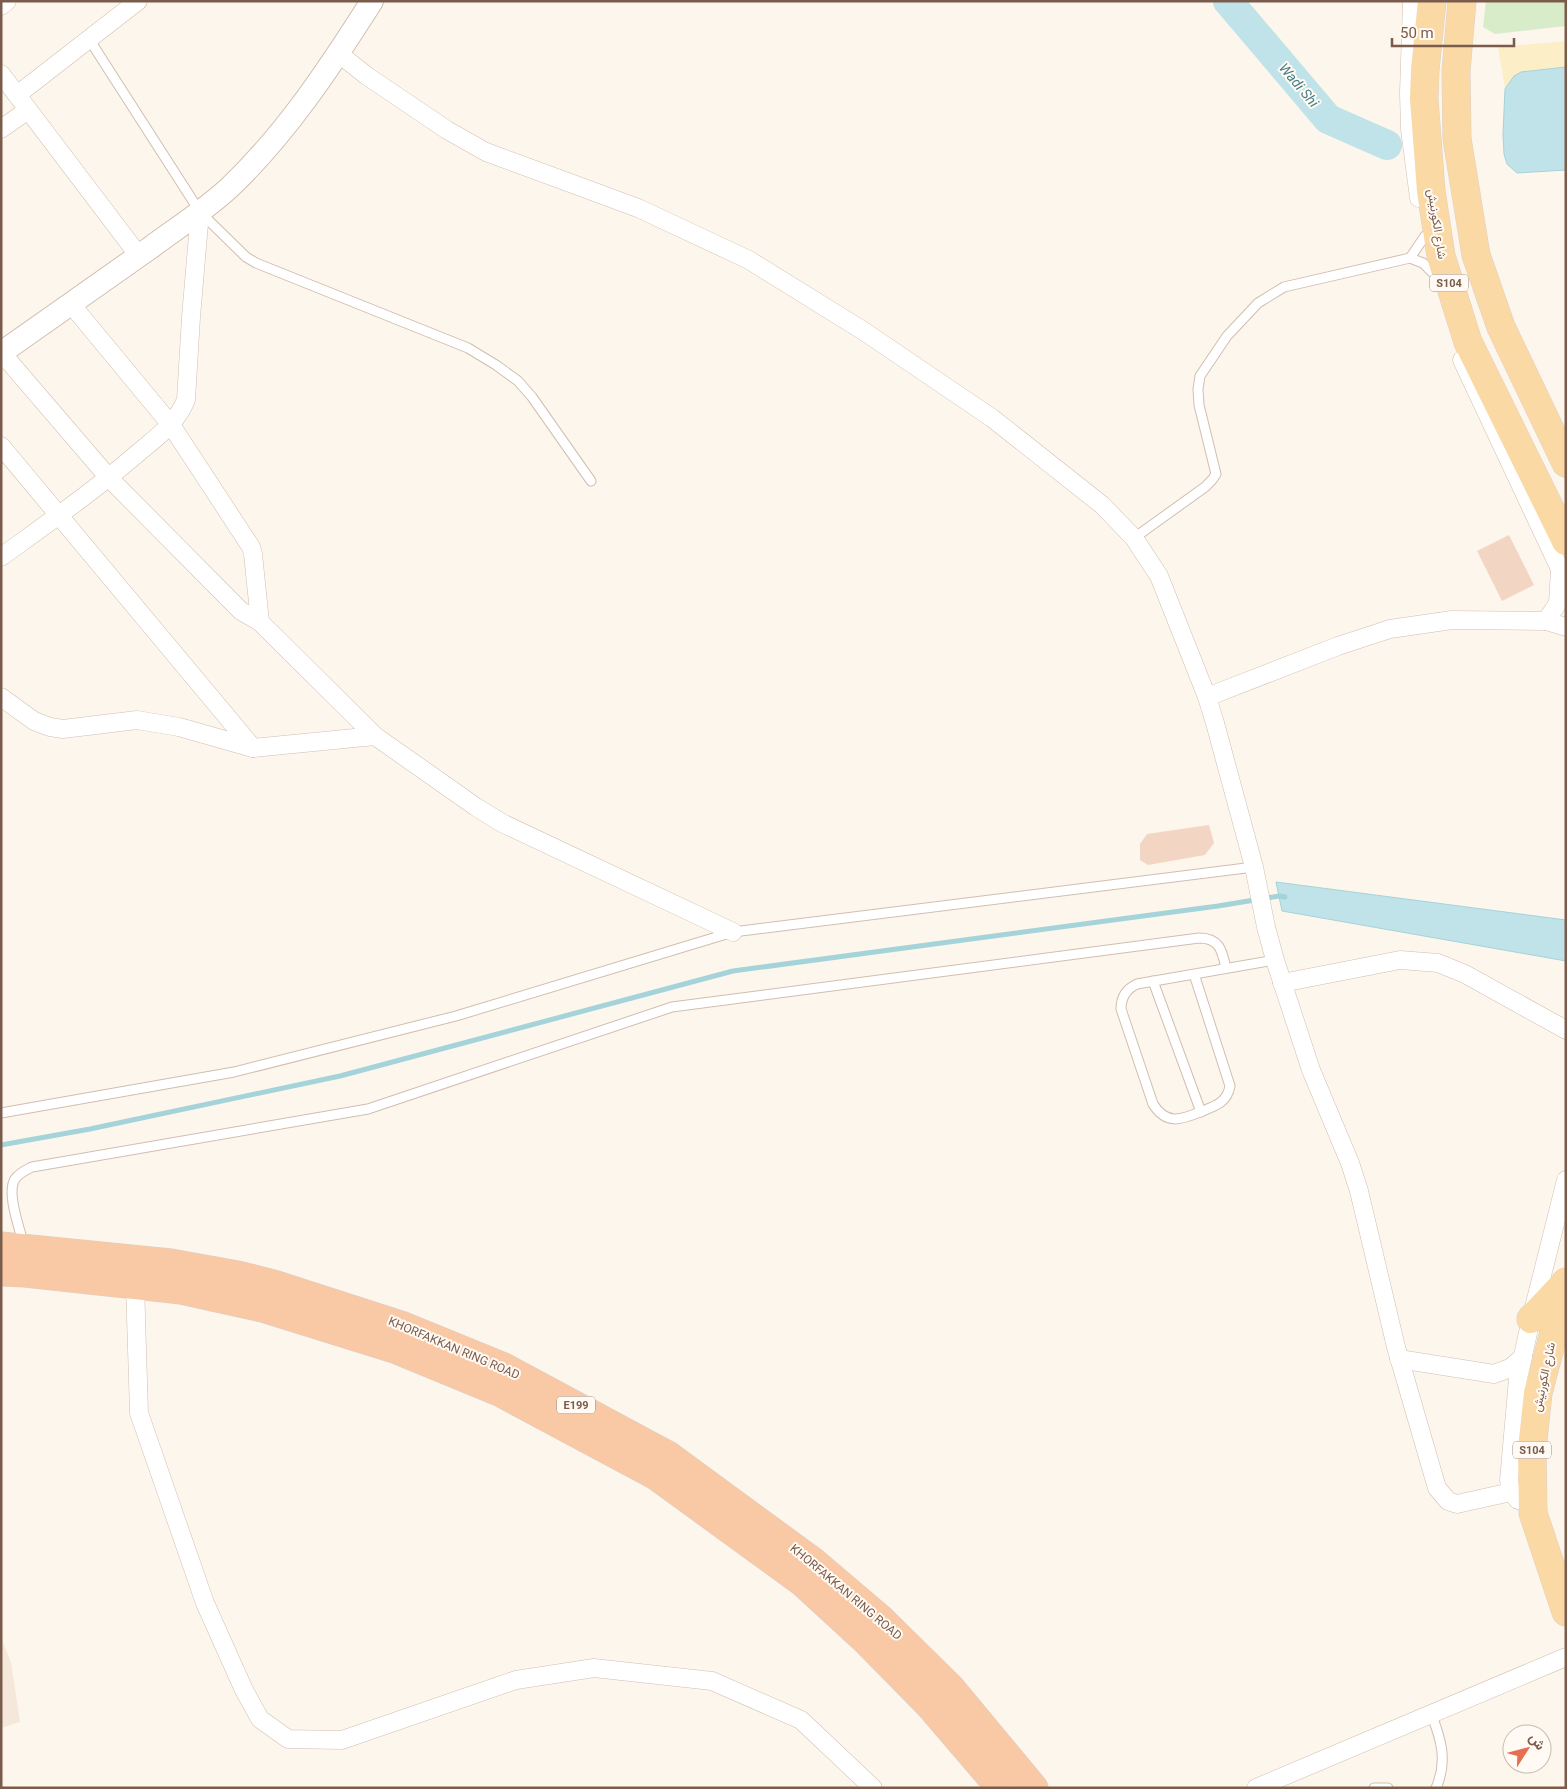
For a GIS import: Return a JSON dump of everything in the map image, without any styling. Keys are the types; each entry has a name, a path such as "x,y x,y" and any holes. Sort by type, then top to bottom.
{"highway":[{"name":"KHORFAKKAN RING ROAD","path":"13,1247 171,1263 247,1277 401,1325 504,1367 668,1455 814,1562 881,1619 952,1688 1034,1788"},
{"name":"KHORFAKKAN RING ROAD","path":"1,1272 181,1290 262,1308 397,1350 499,1392 656,1476 803,1583 865,1640 929,1705 1000,1788"}],"main road":[{"name":"شارع الكورنيش","path":"1432,1 1417,69 1424,99 1431,191 1433,255 1468,342 1566,541"},
{"name":"S104","path":"1462,1 1456,70 1458,139 1476,255 1501,327 1566,463"},
{"path":"1433,255 1464,288 1480,339 1492,362 1506,368 1518,363"},
{"path":"1511,466 1516,440"},
{"path":"1531,1319 1566,1282"},
{"name":"شارع الكورنيش","path":"1566,1287 1538,1393 1532,1449 1533,1512 1566,1612"}],"street":[{"path":"1,6 7,1"},
{"path":"17,95 138,1"},
{"path":"372,1 303,104 267,148 229,188 200,212 139,256 1,352 109,478 241,611 260,622 375,736 502,823 733,932"},
{"path":"1412,1 1417,69"},
{"path":"338,53 367,76 447,130 486,152 638,208 749,260 862,330 992,418 1102,505 1134,538 1159,576 1207,697 1254,867 1266,927 1275,960 1311,1070 1350,1163 1359,1191 1399,1359 1437,1488 1448,1501 1458,1504 1511,1492"},
{"path":"1,74 139,256"},
{"path":"1,129 28,110"},
{"path":"1,557 109,478 171,425 181,412 186,400 200,212"},
{"path":"1433,255 1450,329 1462,359 1563,576 1558,603 1546,621"},
{"path":"71,304 171,425 251,547 260,622"},
{"path":"1,446 253,748"},
{"path":"1207,697 1338,646 1390,629 1452,620 1546,621 1566,627"},
{"path":"1,697 34,721 50,727 63,729 137,720 179,727 253,748 375,736"},
{"path":"1282,983 1400,960 1438,963 1465,974 1566,1030"},
{"path":"1533,1512 1514,1497 1509,1480 1517,1395 1531,1319 1566,1180"},
{"path":"135,1284 139,1414 206,1603 244,1690 260,1719 288,1739 342,1740 516,1680 594,1668 712,1681 801,1720 873,1788"},
{"path":"1399,1359 1494,1374 1510,1368 1523,1357"},
{"path":"1494,1374 1517,1395"},
{"path":"1256,1788 1566,1657"}],"lane":[{"path":"89,39 200,212 246,257 256,263 468,348 496,365 518,381 532,397 591,481"},
{"path":"1134,538 1205,487 1216,474 1199,405 1198,389 1200,376 1227,336 1266,297 1284,287 1410,258 1433,255"},
{"path":"1410,258 1423,264 1433,255"},
{"path":"1,1113 234,1072 456,1016 733,932 1254,867"},
{"path":"13,1247 11,1188 15,1178 32,1167 368,1109 672,1006 1198,938 1206,938 1219,946 1223,952 1226,968"},
{"path":"1194,974 1230,1086 1230,1092 1224,1101 1201,1112 1185,1118 1173,1119 1161,1114 1153,1104 1121,1009 1123,996 1131,987 1137,984 1226,968 1275,960"},
{"path":"1153,981 1201,1112"},
{"path":"1431,1713 1443,1746 1442,1770 1436,1788"},
{"path":"1374,1788 1388,1788"}],"shaded area":[{"path":"1,1638 11,1662 20,1722 1,1728"}],"green space":[{"path":"1486,1 1566,1 1566,26 1495,34 1483,27"}],"sand":[{"path":"1566,41 1566,67 1521,72 1514,76 1505,89 1498,47"}],"water":[{"path":"1566,67 1566,170 1517,173 1507,164 1504,154 1505,89 1514,76 1521,72"},
{"path":"1276,882 1566,920 1566,961 1282,911"}],"building":[{"path":"1509,535 1534,585 1502,601 1477,551"},
{"path":"1209,825 1214,843 1205,855 1148,865 1140,860 1140,844 1147,834"}],"waterway":[{"name":"Wadi Shi","path":"1228,1 1328,119 1387,145"},
{"path":"1,1145 90,1129 340,1076 733,971 1218,906 1279,896 1285,897"}]}
